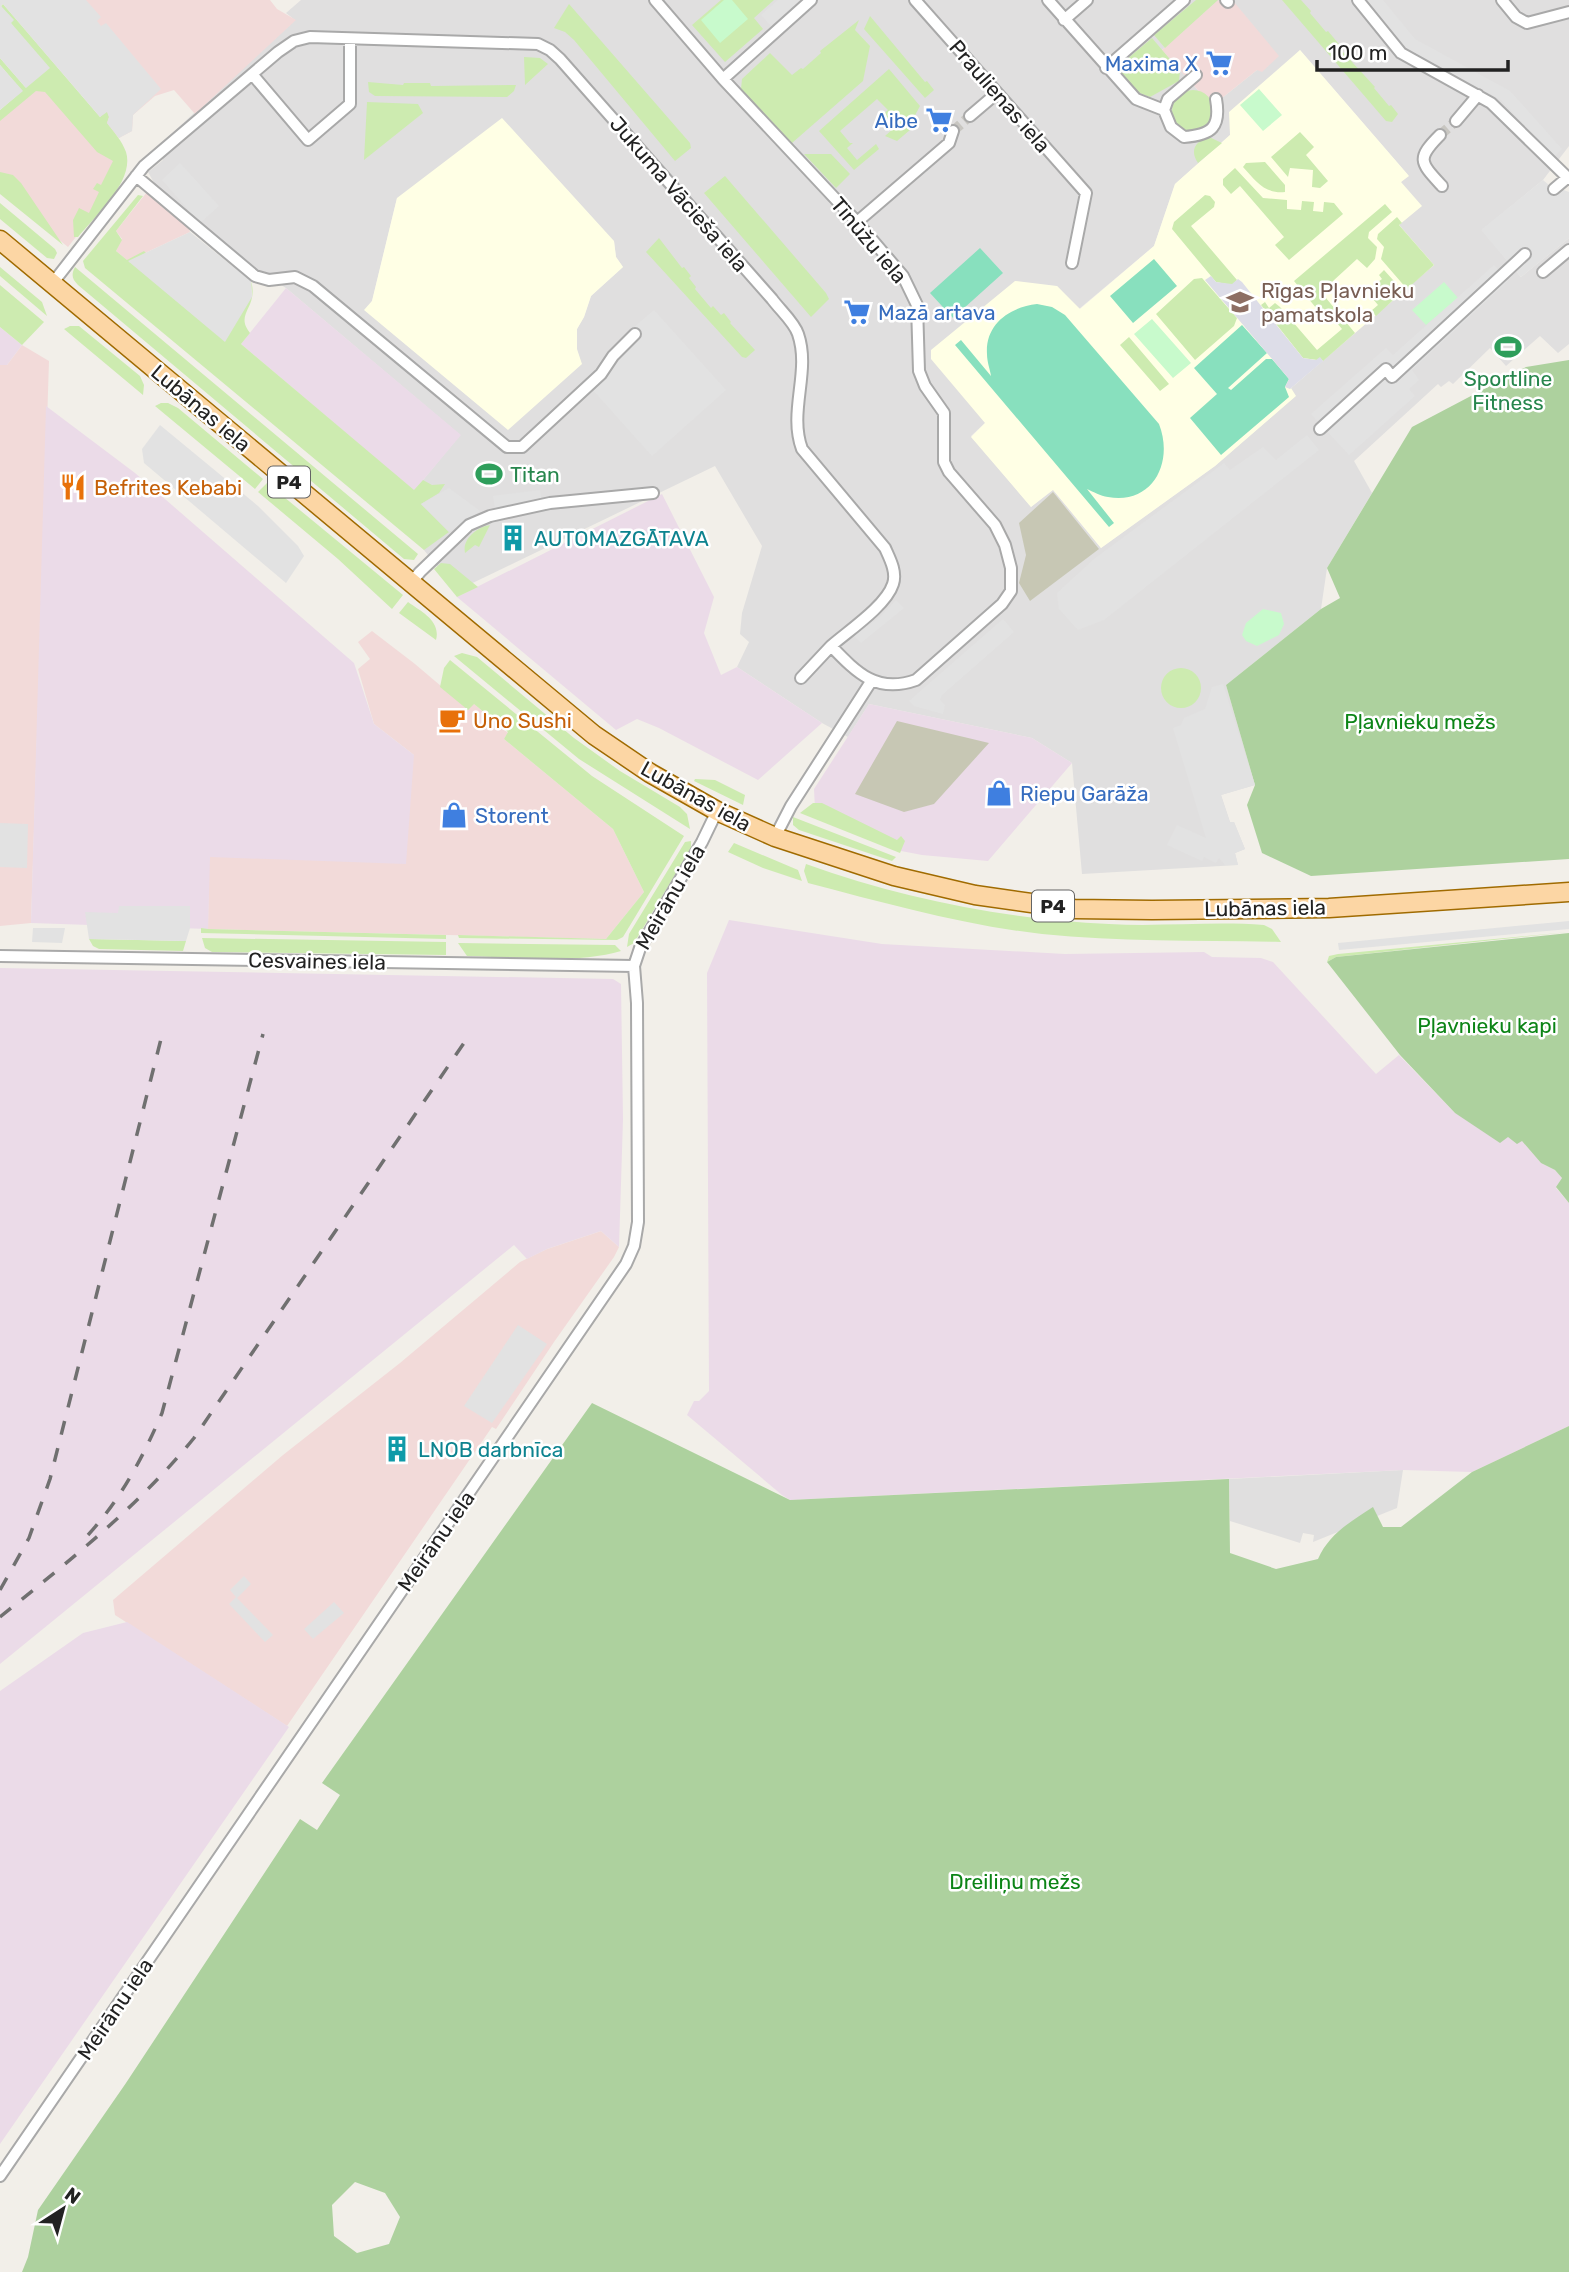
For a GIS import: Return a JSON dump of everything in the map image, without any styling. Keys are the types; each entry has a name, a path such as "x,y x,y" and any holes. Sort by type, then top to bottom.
{"main road":[{"name":"Lubānas iela","path":"0,240 594,735 650,773 717,811 775,837 894,876 961,892 1074,909 1300,909 1569,892"}],"street":[{"name":"Tīnūžu iela","path":"655,0 723,79 857,222 903,276 917,305 919,371 925,386 944,413 944,462 949,472 995,525 1005,545 1011,568 1011,591 1002,604 916,680 902,685 884,685 872,680"},
{"path":"723,79 811,0"},
{"name":"Praulienas iela","path":"915,0 1086,192 1072,263"},
{"path":"1048,0 1136,99 1164,110"},
{"path":"1064,20 1087,0"},
{"path":"1106,68 1184,0"},
{"path":"1358,0 1401,53 1505,114 1568,179 1554,189"},
{"path":"1502,0 1516,17 1527,23 1569,12"},
{"name":"Jukuma Vācieša iela","path":"52,284 152,159 294,41 310,37 525,42 550,50 798,333 802,373 795,418 796,435 802,449 885,548 893,566 894,583 886,598 831,646 801,678"},
{"path":"252,74 308,140 350,104 350,39"},
{"path":"1196,75 1168,99 1164,110 1171,127 1184,137 1199,136 1213,129 1219,115 1216,99"},
{"path":"970,116 997,93"},
{"path":"1456,121 1478,96"},
{"path":"857,222 949,143 953,131"},
{"path":"1440,135 1425,149 1423,156 1425,166 1442,186"},
{"path":"136,177 255,276 269,280 295,277 313,286 508,447 522,447 540,431 601,374 613,356 635,334"},
{"path":"1543,272 1569,250"},
{"path":"1320,429 1385,369 1392,377 1525,254"},
{"path":"410,584 469,525 490,516 550,503 653,493"},
{"path":"775,837 791,806 872,680 852,668 831,646"},
{"name":"Meirānu iela","path":"0,2176 626,1264 634,1246 638,1222 637,1003 634,966 640,948 702,842 717,811"},
{"name":"Cesvaines iela","path":"0,956 634,966"}],"shaded area":[{"path":"0,0 270,0 277,9 296,20 195,114 174,90 155,96 133,115 132,131 119,138"},
{"path":"0,0 86,0 101,17 97,21 101,26 106,23 161,89 133,115 132,131 119,138 107,123 107,112 100,117 3,4 1,6 14,20 11,23 50,68 26,88 0,58"},
{"path":"301,0 1569,0 1569,146 1543,180 1482,230 1521,277 1569,238 1569,344 1558,353 1540,336 1506,366 1490,348 1453,384 1449,381 1441,387 1438,384 1354,461 1372,493 1327,568 1321,609 1226,685 1255,785 1221,795 1230,822 1234,822 1245,849 1235,853 1238,865 1082,874 1072,763 1032,738 869,704 848,737 737,667 749,642 740,634 742,613 762,546 715,466 456,591 399,518 414,491 460,435 286,288 259,271 157,188 148,172 163,160 156,148 295,20 286,13","holes":["1218,1 1226,9 1257,70 1212,106 1162,50","1300,50 1408,175 1401,182 1399,225 1434,265 1290,389 1295,396 1215,466 1101,548 1053,489 1031,507 971,436 985,423 1057,286 1079,309 1154,246 1175,184 1230,135","397,198 614,241 616,257 623,267 591,296 577,329 577,350 365,310 372,301"]},
{"path":"778,0 800,0 771,26 761,15"},
{"path":"1218,0 1226,9 1234,2 1279,56 1262,72 1257,70 1212,106 1162,50"},
{"path":"1366,0 1383,0 1415,39 1510,91 1562,149 1554,157 1501,100 1407,49"},
{"name":"Rīgas Pļavnieku pamatskola","path":"1300,50 1409,176 1401,182 1422,206 1399,225 1434,265 1291,388 1296,396 1215,466 1101,548 1053,490 1031,507 971,437 985,423 931,359 931,350 1015,281 1057,286 1080,309 1154,246 1175,184 1230,135 1229,112"},
{"path":"0,65 23,91 0,110"},
{"path":"35,84 58,90 122,162 105,200 68,247 0,191 0,116"},
{"path":"502,118 614,241 616,257 623,267 591,296 577,329 577,349 582,364 508,430 364,310 372,301 397,198"},
{"path":"180,163 219,206 200,223 162,180"},
{"path":"1543,180 1556,191 1561,189 1569,192 1569,238 1521,277 1481,230"},
{"path":"147,192 192,227 190,232 128,261 116,251 122,239 116,231"},
{"path":"190,232 251,281 252,297 225,342 128,261"},
{"path":"1494,265 1508,281 1412,370 1419,380 1409,389 1415,396 1349,455 1311,414 1386,348 1393,355"},
{"path":"1211,276 1216,282 1232,284 1238,279 1242,282 1303,358 1316,360 1320,357 1323,361 1290,389 1285,387 1289,379 1205,280"},
{"path":"286,288 461,435 414,491 241,344"},
{"path":"654,310 726,390 652,456 592,389 611,372 607,366 640,336 633,328"},
{"path":"0,327 22,345 7,365 0,365"},
{"path":"22,345 49,361 31,923 0,926 0,365 7,365"},
{"path":"46,406 135,473 354,663 374,724 414,755 406,864 210,857 208,929 31,923"},
{"path":"160,425 258,506 298,546 304,556 286,583 144,463 142,449"},
{"path":"1307,435 1319,450 1104,620 1078,630 1059,609 1057,593 1094,559 1224,463 1230,470 1263,447 1276,460"},
{"path":"449,488 480,511 449,532 421,504"},
{"path":"540,490 542,502 495,508 493,496"},
{"path":"1053,492 1099,549 1030,601 1019,583 1026,555 1019,523"},
{"path":"662,494 714,597 704,633 721,675 737,667 822,723 758,780 637,719 616,730 457,597"},
{"path":"896,600 904,608 861,643 854,636 880,617"},
{"path":"1003,619 1014,632 942,695 940,700 945,705 943,714 914,706 909,701"},
{"path":"372,631 468,709 473,703 508,733 504,739 613,829 644,892 606,939 208,929 209,857 414,755 374,724 358,669 370,659 358,642"},
{"path":"1223,684 1255,785 1221,795 1230,822 1234,822 1245,849 1235,853 1238,865 1225,865 1219,858 1216,863 1204,857 1202,861 1167,845 1177,825 1206,838 1173,728 1181,725 1184,718 1205,709 1212,687"},
{"path":"869,704 1032,738 1072,763 988,861 896,850 815,809 814,789"},
{"path":"897,721 989,743 934,804 904,812 855,794"},
{"path":"0,823 28,824 27,868 0,867"},
{"path":"119,906 190,906 190,928 186,941 89,939 85,912 118,913"},
{"path":"729,920 882,944 1065,954 1204,952 1212,957 1261,958 1273,962 1376,1074 1399,1055 1455,1113 1522,1141 1541,1163 1555,1170 1562,1178 1556,1188 1569,1203 1569,1426 1472,1472 1403,1470 790,1500 687,1415 694,1401 699,1401 709,1391 707,973"},
{"path":"1569,921 1569,929 1339,950 1338,943"},
{"path":"33,928 65,928 62,943 32,942"},
{"path":"0,968 613,979 621,984 623,1119 619,1247 601,1231 547,1249 527,1259 514,1245 0,1664"},
{"path":"601,1231 619,1247 614,1257 496,1429 492,1427 287,1726 115,1615 113,1600 283,1455 400,1363 520,1262 547,1249"},
{"path":"518,1325 547,1344 492,1423 464,1406"},
{"path":"1403,1470 1397,1508 1313,1542 1314,1535 1303,1533 1300,1543 1230,1521 1229,1479"},
{"path":"244,1576 251,1584 237,1598 273,1635 265,1642 229,1604 236,1597 230,1590"},
{"path":"334,1602 344,1613 313,1639 304,1629"},
{"path":"127,1622 289,1727 0,2144 0,1691 83,1633"}],"green space":[{"path":"721,0 774,0 754,18 763,29 725,62 692,25"},
{"path":"724,0 732,0 748,19 720,43 701,20"},
{"path":"1196,0 1218,0 1165,48 1154,35"},
{"path":"1282,0 1301,0 1311,11 1342,51 1398,114 1392,122 1386,121"},
{"path":"3,4 100,117 107,111 107,123 126,152 125,175 119,186 78,237 74,237 73,220 79,208 89,213 99,192 93,189 97,183 101,185 113,161 97,152 45,92 36,91 0,121 0,110 22,91 0,65 0,58 26,88 11,23 1,6"},
{"path":"569,4 690,143 691,148 675,161 574,40 565,32 554,28"},
{"path":"870,16 934,90 925,98 864,29"},
{"path":"859,20 855,30 870,46 863,81 792,143 741,89 742,79 770,53 792,75 803,69 821,53 820,51"},
{"path":"1152,38 1180,71 1179,81 1150,97 1127,85 1120,71 1127,59"},
{"path":"524,57 540,58 548,64 525,85"},
{"path":"889,69 920,106 913,119 917,124 897,141 885,136 895,127 882,115 888,110 877,99 840,131 853,143 847,148 857,160 876,144 879,149 854,170 819,131"},
{"path":"368,82 403,85 430,83 431,86 516,85 507,97 375,96 369,92"},
{"path":"1259,89 1282,115 1263,131 1240,105"},
{"path":"1193,90 1208,96 1214,111 1208,126 1193,132 1178,126 1172,111 1178,96"},
{"path":"367,102 418,104 423,113 364,160"},
{"path":"1300,132 1314,147 1306,155 1328,181 1320,188 1312,187 1313,170 1290,168 1288,177 1271,157"},
{"path":"1209,137 1222,143 1198,163 1194,154 1195,147"},
{"path":"804,154 831,154 850,174 836,188"},
{"path":"1265,162 1285,185 1285,192 1266,189 1243,167 1246,163"},
{"path":"1235,168 1263,198 1287,200 1287,209 1301,210 1302,201 1314,202 1313,211 1323,212 1324,202 1334,203 1343,214 1289,260 1275,245 1284,237 1240,186 1231,194 1223,185 1223,179"},
{"path":"0,172 13,175 21,183 63,245 0,194"},
{"path":"725,176 826,293 829,299 811,317 704,193"},
{"path":"138,195 143,196 116,231 122,240 116,251 127,260 144,251 146,253 129,262 252,297 251,281 253,290 252,298 245,315 250,333 241,344 414,490 423,480 432,485 445,484 439,493 421,504 449,532 424,550 85,268 83,261"},
{"path":"1205,195 1215,202 1214,207 1191,226 1237,280 1232,285 1216,282 1172,229 1174,222"},
{"path":"0,203 55,249 57,253 54,259 47,258 0,219"},
{"path":"1385,204 1392,212 1369,232 1368,238 1377,247 1375,259 1367,268 1357,259 1321,292 1355,333 1323,361 1320,358 1303,358 1261,305 1265,302 1269,308 1275,303 1280,307 1317,350 1342,329 1326,310 1321,314 1294,281"},
{"path":"1397,217 1402,223 1399,225 1434,265 1407,289 1381,259 1384,247 1377,239 1378,234"},
{"path":"659,238 691,276 689,278 695,289 711,308 713,306 721,315 724,313 755,350 746,358 742,357 646,252"},
{"path":"980,248 1003,273 953,318 930,293"},
{"path":"1154,259 1177,286 1133,323 1110,296"},
{"path":"0,267 42,302 47,316 0,276"},
{"path":"75,267 418,554 414,560 404,559 78,285 73,277"},
{"path":"1384,270 1403,291 1376,316 1371,311 1378,305 1373,299 1380,292 1374,285 1382,279 1379,275"},
{"path":"1202,278 1237,318 1234,326 1195,360 1156,314 1194,279"},
{"path":"1444,282 1458,298 1426,325 1412,310"},
{"path":"0,285 44,322 22,345 0,327"},
{"path":"1037,304 1052,307 1065,315 1159,424 1164,453 1156,478 1148,487 1124,498 1105,496 1087,489 1114,523 1109,527 955,345 961,340 991,376 987,343 995,326 1009,313"},
{"path":"1152,319 1191,363 1173,378 1134,334"},
{"path":"1242,325 1267,353 1228,388 1231,390 1266,359 1272,359 1289,379 1285,387 1289,397 1221,455 1190,418 1217,394 1194,368"},
{"path":"79,326 140,376 144,385 143,395 64,329"},
{"path":"1129,337 1169,384 1160,391 1120,345"},
{"name":"Pļavnieku mežs","path":"1569,360 1569,859 1311,876 1262,853 1247,805 1255,785 1226,685 1321,609 1340,598 1327,568 1412,427 1526,367"},
{"path":"161,403 178,408 263,479 255,489 155,406"},
{"path":"267,483 403,595 392,609 338,559 258,492"},
{"path":"490,525 479,547 475,545 465,553 466,543 472,534"},
{"path":"441,563 450,564 478,587 457,597 434,569"},
{"path":"408,602 433,622 437,633 436,640 399,613"},
{"path":"1263,609 1281,613 1284,624 1279,635 1257,646 1246,641 1242,635 1246,623"},
{"path":"462,653 477,657 574,738 620,771 680,807 687,814 690,829 579,759 454,656"},
{"path":"450,660 592,776 684,836 623,937 617,940 459,938 458,935 606,939 644,892 613,829 504,739 508,732 474,704 468,710 440,687 444,668"},
{"path":"1181,668 1195,674 1201,688 1195,702 1181,708 1167,702 1161,688 1167,674"},
{"path":"715,780 745,795 743,805 694,781"},
{"path":"813,803 822,803 897,840 901,836 905,841 900,853 800,813"},
{"path":"793,817 896,857 892,861 799,830 793,825"},
{"path":"691,841 691,848 634,943 627,947 629,934 685,842"},
{"path":"734,843 798,870 802,881 763,868 728,852"},
{"path":"806,864 918,897 993,912 1109,924 1264,925 1272,929 1281,942 1102,938 1012,930 924,913 808,883 804,871"},
{"path":"201,928 446,935 446,939 201,933"},
{"path":"1569,932 1336,957 1327,962 1329,956 1338,954"},
{"name":"Pļavnieku kapi","path":"1569,933 1569,1203 1556,1187 1562,1178 1555,1170 1541,1163 1522,1141 1517,1144 1508,1137 1500,1143 1455,1113 1400,1055 1327,962 1336,957"},
{"path":"202,938 446,942 446,955 212,952 205,948"},
{"path":"89,939 186,941 183,951 99,949 93,946"},
{"path":"458,943 615,945 621,951 566,959 467,956"},
{"name":"Dreiliņu mežs","path":"592,1403 790,1500 1229,1479 1230,1553 1276,1569 1318,1559 1334,1536 1373,1507 1383,1527 1401,1527 1472,1472 1569,1426 1569,2272 22,2272 38,2210 126,2083 300,1819 317,1830 340,1795 322,1783","holes":["355,2182 385,2193 400,2217 389,2244 357,2253 334,2236 332,2205"]}],"tunnel":[{"path":"953,131 970,116"},
{"path":"1440,135 1456,121"}],"railway":[{"path":"0,1590 29,1538 50,1479 163,1031"},
{"path":"88,1535 111,1507 130,1477 162,1413 263,1034"},
{"path":"0,1617 126,1510 194,1438 466,1040"}],"place":[{"name":"Maxima X","path":"1219,63"},
{"name":"Aibe","path":"939,120"},
{"name":"Rīgas Pļavnieku pamatskola","path":"1240,302"},
{"name":"Mazā artava","path":"857,312"},
{"name":"Sportline Fitness","path":"1508,347"},
{"name":"Titan","path":"489,474"},
{"name":"Befrites Kebabi","path":"73,487"},
{"name":"AUTOMAZGĀTAVA","path":"513,538"},
{"name":"Uno Sushi","path":"452,720"},
{"name":"Riepu Garāža","path":"999,793"},
{"name":"Storent","path":"454,815"},
{"name":"LNOB darbnīca","path":"397,1449"}]}
